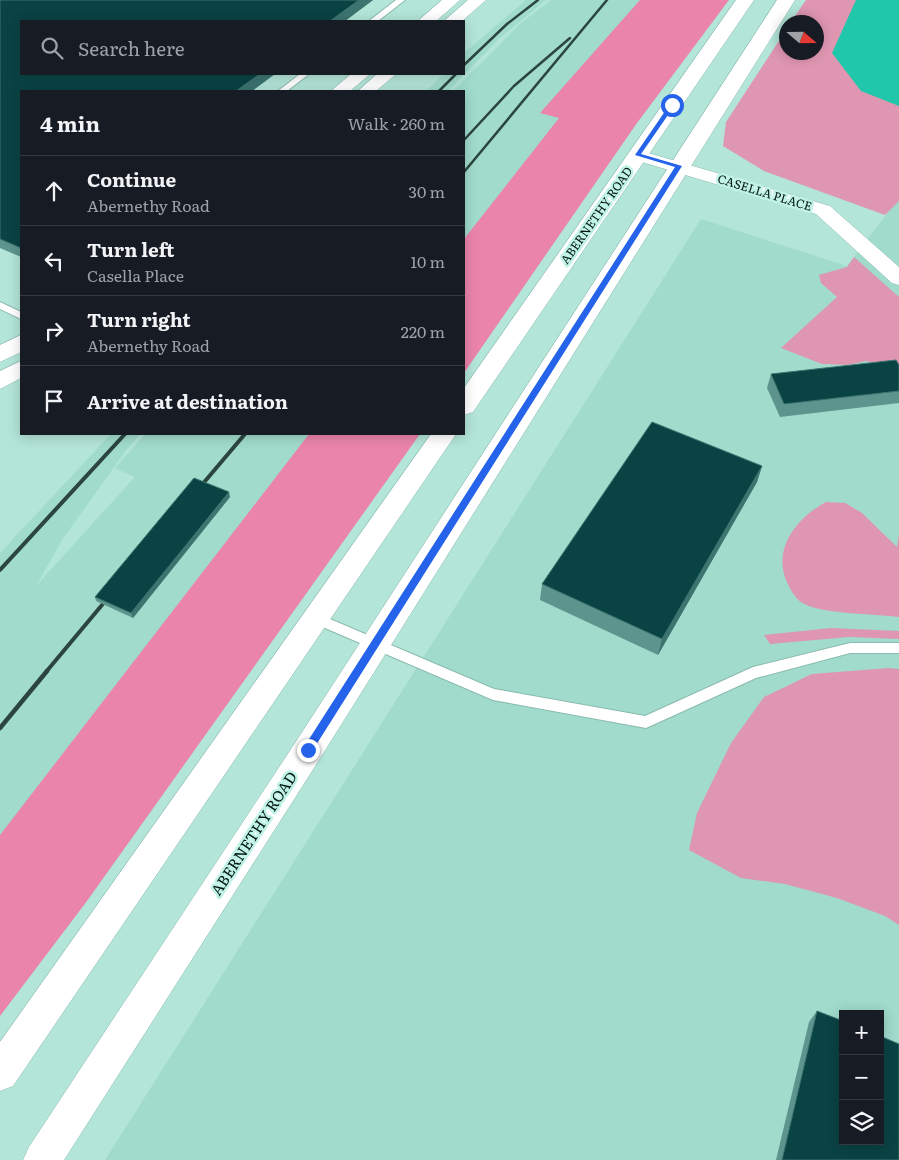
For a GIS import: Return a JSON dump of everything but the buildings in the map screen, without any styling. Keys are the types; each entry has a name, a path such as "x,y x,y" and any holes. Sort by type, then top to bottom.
{"main road":[{"name":"ABERNETHY ROAD","path":"465,405 745,0"},
{"name":"ABERNETHY ROAD","path":"42,1160 376,644 678,166 786,0"},
{"path":"0,1073 443,435"}],"street":[{"path":"427,20 452,0"},
{"path":"453,20 478,0"},
{"path":"340,90 359,75"},
{"path":"367,90 386,75"},
{"name":"CASELLA PLACE","path":"638,155 823,210 899,278"},
{"path":"0,355 20,343"},
{"path":"0,381 20,369"}],"lane":[{"path":"374,20 401,0"},
{"path":"283,90 304,75"},
{"path":"0,306 20,316"},
{"path":"316,618 493,694 646,722 753,673 850,648 899,648"}],"shaded area":[{"path":"526,0 546,0 500,38 465,74 465,52"},
{"path":"551,0 659,0 465,333 465,90 454,90 521,23"},
{"path":"640,0 729,0 637,123 465,372 465,238 559,118 540,113"},
{"path":"806,0 899,0 899,201 885,215 764,171 723,146 726,122 779,41 779,60 824,60 824,15 796,15"},
{"path":"856,0 899,0 899,106 861,91 832,53"},
{"path":"442,75 464,75 449,90 428,90"},
{"path":"899,198 899,1160 105,1160 701,219 847,266"},
{"path":"854,257 899,297 899,369 866,361 848,365 822,364 781,348 837,297 821,283 819,275 847,267"},
{"path":"110,435 139,435 124,453 62,540 36,586 135,477 115,468 144,435 394,435 0,961 0,553"},
{"path":"308,435 419,435 87,901 0,1016 0,835"},
{"path":"826,502 845,503 862,513 897,547 899,534 899,617 820,609 801,602 792,592 783,568 783,556 786,545 791,534 806,516"},
{"path":"831,628 899,631 899,639 849,637 770,644 764,635"},
{"path":"889,668 899,669 899,925 885,916 837,898 785,884 741,878 689,850 697,813 731,743 764,697 812,674"}],"railway":[{"path":"465,64 507,24 538,0"},
{"path":"465,171 607,0"},
{"path":"465,139 514,86 570,38"},
{"path":"440,90 455,75"},
{"path":"0,570 124,435"},
{"path":"195,493 244,435"},
{"path":"46,672 112,593"},
{"path":"0,728 47,671"}],"route":[{"path":"308,750 678,166 638,155 672,105"}]}
